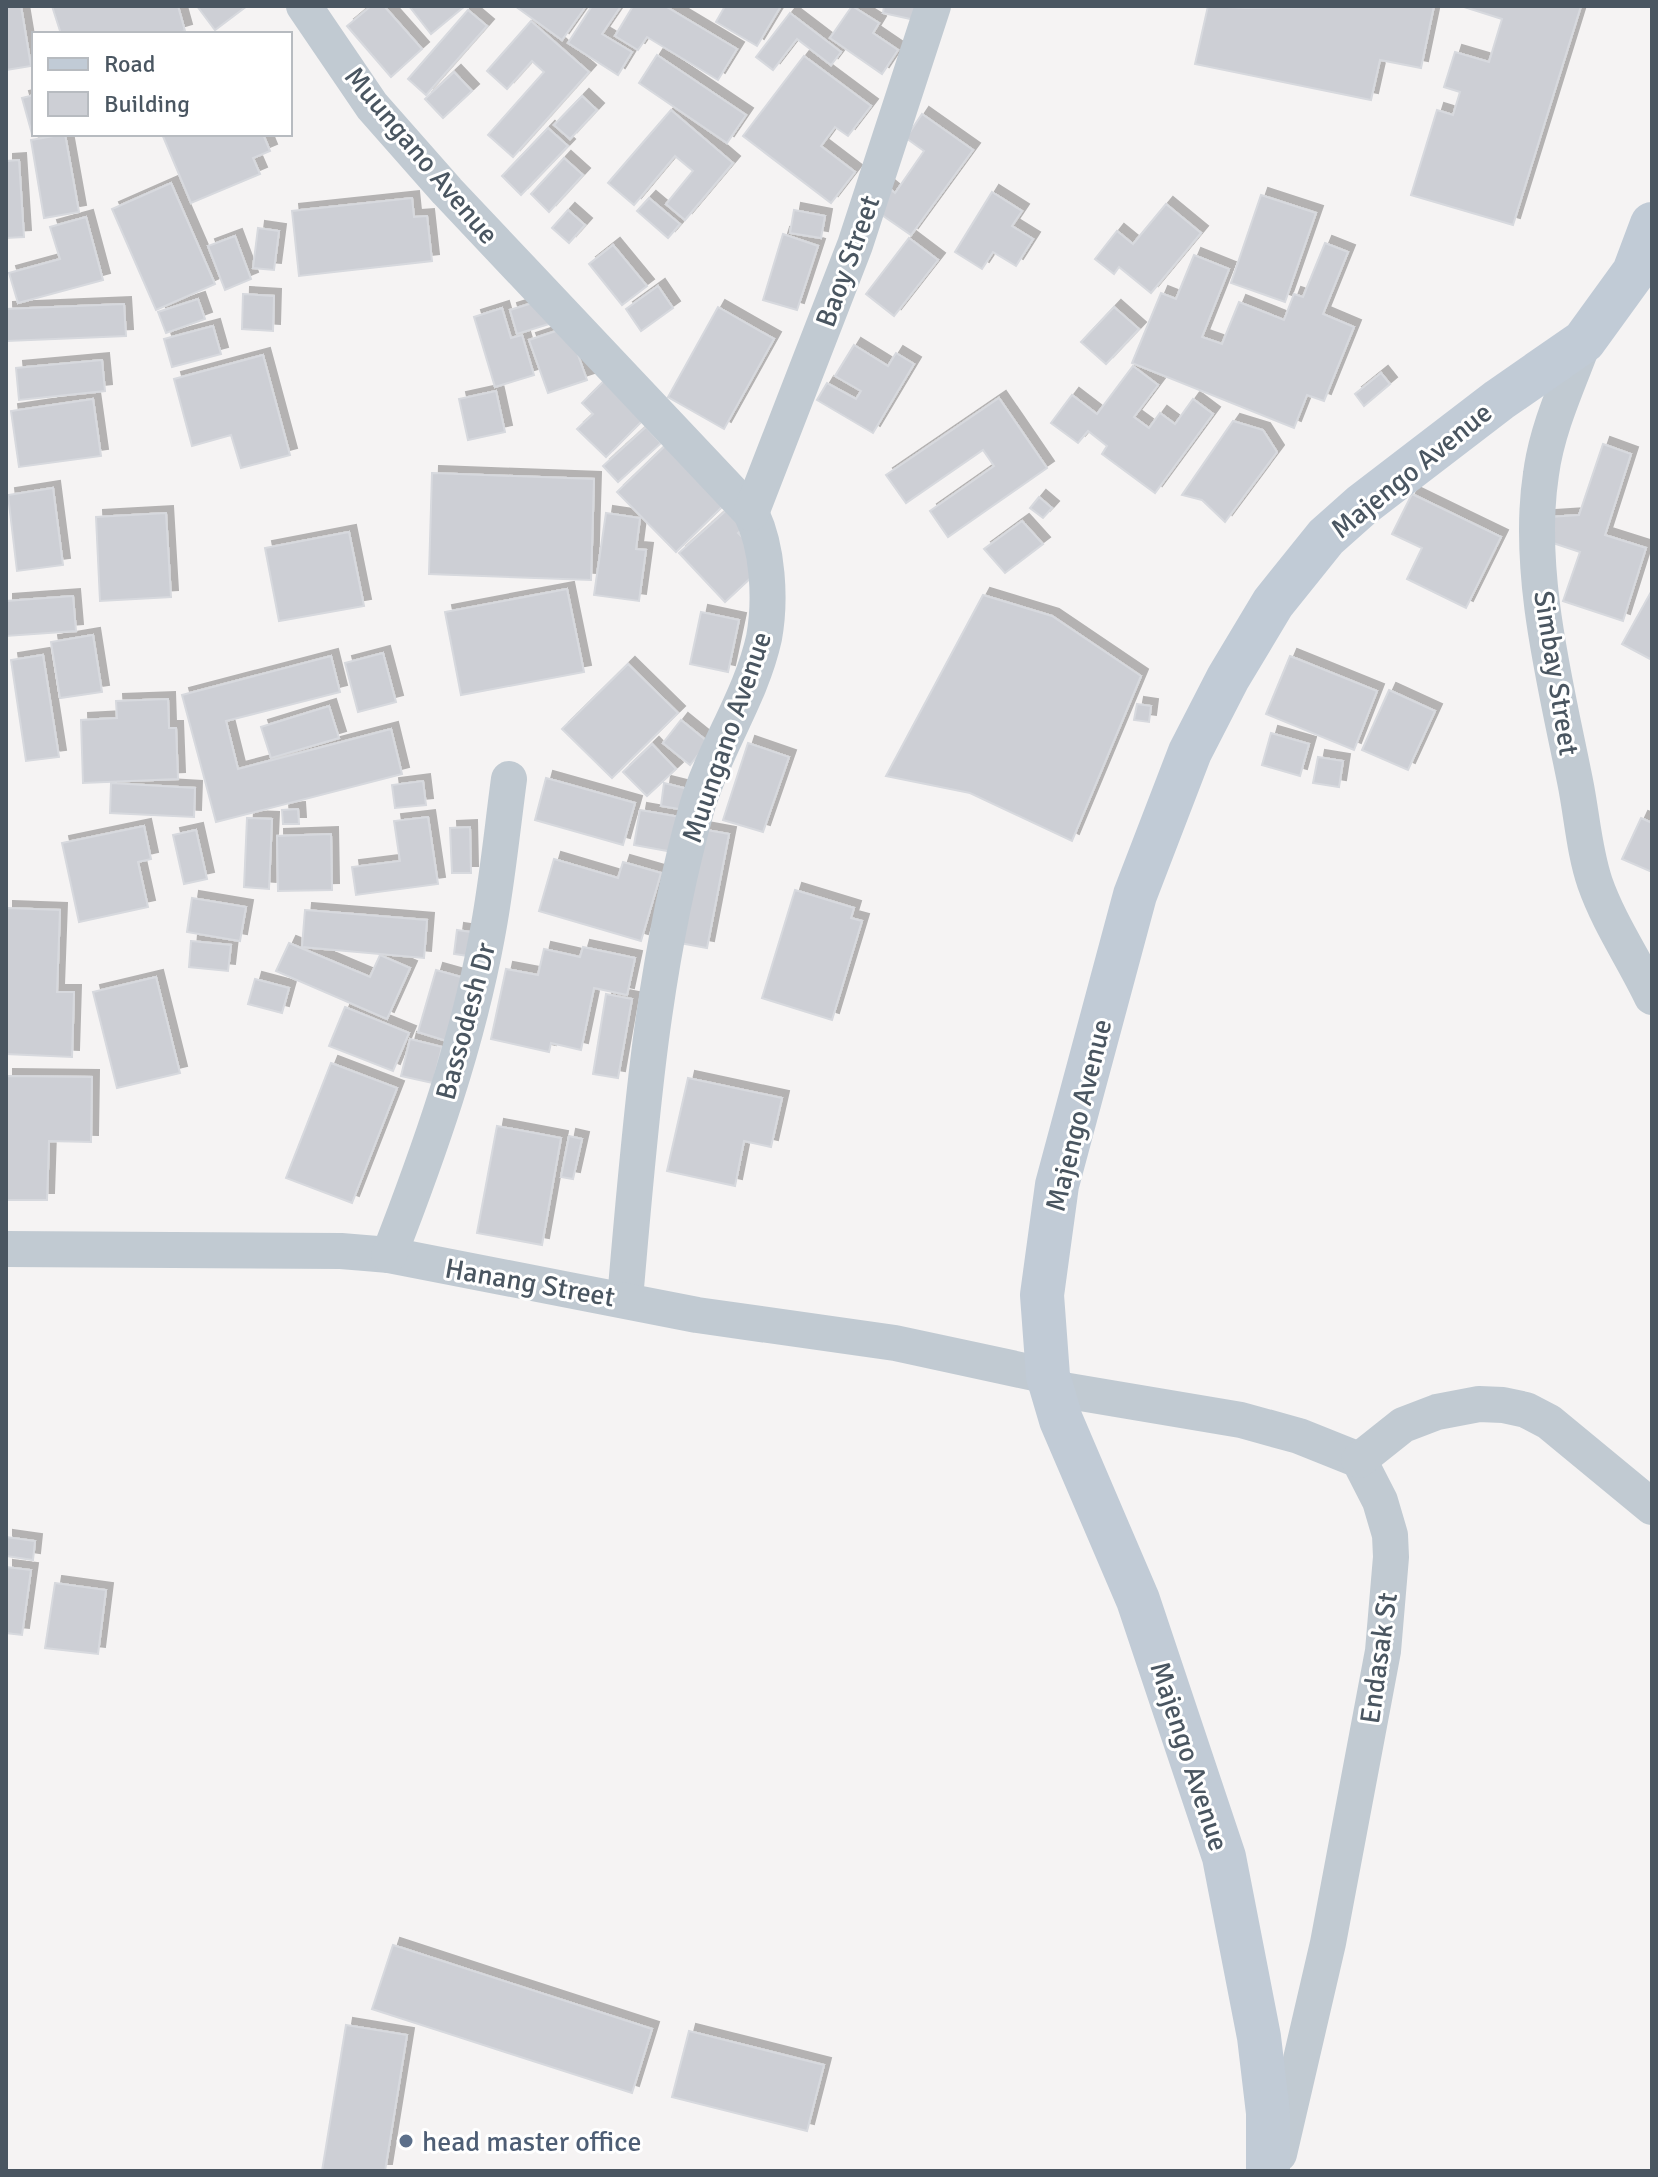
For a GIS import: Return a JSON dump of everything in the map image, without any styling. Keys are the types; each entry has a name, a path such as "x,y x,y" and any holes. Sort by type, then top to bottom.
{"street":[{"name":"Muungano Avenue","path":"304,6 372,106 447,191 751,513 764,558 766,617 763,638 754,671 698,804 660,960 647,1049 625,1299"},
{"name":"Baoy Street","path":"751,513 855,245 933,6"},
{"name":"Majengo Avenue","path":"1268,2171 1268,2113 1259,2037 1224,1857 1138,1600 1061,1420 1049,1382 1042,1295 1061,1165 1135,895 1190,752 1228,678 1273,603 1326,537 1362,505 1474,419 1584,341 1634,272 1652,224"},
{"name":"Simbay Street","path":"1584,341 1554,423 1541,474 1537,525 1542,589 1554,677 1590,868 1603,905 1652,997"},
{"name":"Bassodesh Dr","path":"389,1255 433,1142 477,982 487,936 509,779"},
{"name":"Hanang Street","path":"6,1249 341,1251 389,1255 697,1315 895,1343 1049,1382"},
{"path":"1049,1382 1241,1420 1299,1436 1359,1460 1403,1425 1437,1412 1479,1404 1503,1405 1526,1410 1549,1422 1652,1507"},
{"name":"Endasak St","path":"1275,2171 1328,1943 1383,1651 1390,1535 1380,1501 1359,1460"}],"building":[{"path":"6,6 21,6 31,66 6,70"},
{"path":"52,6 178,6 185,31 182,32 60,32"},
{"path":"197,6 247,6 215,30"},
{"path":"371,6 384,6 422,49 391,77 347,26"},
{"path":"409,6 465,6 431,34"},
{"path":"515,6 586,6 562,40"},
{"path":"592,6 621,6 602,34 632,52 618,75 568,43"},
{"path":"633,6 665,6 737,49 718,80 647,37 638,50 615,36"},
{"path":"725,6 781,6 757,46 716,22"},
{"path":"852,6 879,23 873,33 898,50 882,74 830,38"},
{"path":"884,6 918,6 915,20 883,13"},
{"path":"1208,6 1434,6 1421,68 1380,60 1371,100 1195,64"},
{"path":"1461,6 1581,6 1513,225 1411,195 1437,110 1453,115 1460,92 1444,87 1455,52 1489,62 1502,19"},
{"path":"468,10 487,26 426,95 408,79"},
{"path":"790,13 841,52 831,65 797,39 773,70 756,57"},
{"path":"531,21 589,72 513,157 488,135 544,72 532,61 507,89 487,71"},
{"path":"657,55 746,115 727,143 639,83"},
{"path":"804,56 871,106 848,136 835,127 821,146 855,172 831,203 743,136"},
{"path":"454,72 472,91 443,118 425,99"},
{"path":"32,96 32,134 22,98"},
{"path":"582,96 597,110 570,139 554,125"},
{"path":"671,110 733,163 685,220 666,204 693,171 675,156 634,205 608,183"},
{"path":"922,114 973,150 911,235 869,206 885,185 895,193 924,151 906,138"},
{"path":"548,128 568,146 521,195 502,176"},
{"path":"65,136 79,212 44,218 31,140"},
{"path":"163,136 264,136 270,151 253,158 260,174 191,203"},
{"path":"564,158 583,175 549,212 531,194"},
{"path":"19,160 24,237 6,238 6,161"},
{"path":"171,183 215,284 156,310 112,209"},
{"path":"992,192 1022,211 1012,226 1033,239 1016,266 993,252 982,269 955,252"},
{"path":"1261,195 1316,213 1285,302 1231,283"},
{"path":"412,198 414,217 427,216 432,261 299,276 292,211"},
{"path":"649,198 680,224 668,238 637,211"},
{"path":"1166,204 1201,233 1151,293 1119,267 1114,274 1095,259 1117,231 1133,244"},
{"path":"568,210 585,225 569,243 552,228"},
{"path":"794,210 825,216 821,238 790,233"},
{"path":"86,217 103,280 18,303 9,273 60,259 50,227"},
{"path":"258,228 279,231 274,270 253,268"},
{"path":"783,234 818,246 797,310 763,300"},
{"path":"235,236 251,279 225,290 208,246"},
{"path":"909,238 938,260 894,316 866,294"},
{"path":"1325,243 1348,252 1323,314 1354,327 1324,401 1307,395 1294,428 1132,363 1161,293 1176,299 1194,255 1229,269 1202,337 1222,344 1239,302 1284,320 1294,294 1303,297"},
{"path":"613,245 647,286 622,305 589,264"},
{"path":"658,286 673,308 641,331 626,309"},
{"path":"243,294 274,296 273,331 242,329"},
{"path":"198,299 205,319 166,333 158,312"},
{"path":"545,299 552,323 517,334 510,310"},
{"path":"124,304 126,336 7,341 6,309"},
{"path":"718,307 774,339 724,429 668,397"},
{"path":"1114,307 1139,329 1106,364 1081,342"},
{"path":"502,308 511,338 522,335 534,375 495,387 474,317"},
{"path":"213,326 221,354 172,367 164,339"},
{"path":"568,327 587,380 548,393 529,340"},
{"path":"854,345 888,366 896,353 914,364 873,433 817,400 827,383 856,399 861,391 835,376"},
{"path":"263,355 290,455 241,468 231,435 192,446 174,379"},
{"path":"102,360 105,391 19,400 16,368"},
{"path":"1133,366 1158,385 1134,417 1149,428 1160,413 1175,424 1193,399 1213,414 1155,493 1102,454 1107,446 1088,431 1078,443 1051,423 1072,395 1097,414"},
{"path":"1381,373 1390,384 1364,406 1355,394"},
{"path":"608,377 647,416 606,457 577,429 593,414 582,403"},
{"path":"496,391 505,432 468,440 459,399"},
{"path":"999,398 1047,468 948,537 930,511 994,466 983,450 906,503 886,475"},
{"path":"93,399 101,456 19,467 11,411"},
{"path":"1233,421 1263,430 1277,452 1225,522 1202,500 1182,495"},
{"path":"646,427 661,443 618,482 603,466"},
{"path":"667,444 726,503 676,552 617,492"},
{"path":"1603,444 1631,454 1605,535 1646,548 1623,621 1563,601 1580,552 1547,541 1549,517 1579,515"},
{"path":"432,473 594,479 591,580 429,574"},
{"path":"53,488 63,565 17,571 8,495"},
{"path":"1412,494 1501,537 1466,608 1407,579 1422,548 1392,534"},
{"path":"1039,497 1052,508 1043,518 1030,508"},
{"path":"730,507 747,525 738,533 757,552 757,572 725,602 679,553"},
{"path":"166,513 171,597 100,601 96,517"},
{"path":"606,513 640,518 636,549 646,550 639,601 594,595"},
{"path":"1022,521 1043,544 1005,573 984,549"},
{"path":"349,532 364,606 279,621 265,548"},
{"path":"567,589 584,672 461,695 445,612"},
{"path":"1652,590 1652,660 1622,644"},
{"path":"983,595 1052,616 1141,676 1072,841 970,793 886,776"},
{"path":"73,596 76,631 6,636 6,601"},
{"path":"701,612 739,620 728,672 690,664"},
{"path":"93,635 102,692 60,698 51,642"},
{"path":"383,653 396,702 358,712 345,663"},
{"path":"43,655 59,757 26,761 11,660"},
{"path":"331,656 340,692 226,721 238,769 391,729 402,774 216,822 182,695"},
{"path":"1290,656 1377,691 1354,750 1266,714"},
{"path":"628,664 678,713 612,778 562,729"},
{"path":"1389,690 1435,711 1408,770 1362,750"},
{"path":"168,699 169,728 176,728 178,779 83,783 81,720 117,718 116,701"},
{"path":"1137,704 1151,706 1149,722 1134,720"},
{"path":"329,706 339,738 271,758 261,727"},
{"path":"681,720 708,742 690,765 663,743"},
{"path":"1271,733 1309,744 1300,776 1262,765"},
{"path":"748,743 789,757 763,832 723,820"},
{"path":"652,744 676,769 647,796 623,772"},
{"path":"1318,757 1343,761 1339,787 1313,783"},
{"path":"546,778 635,803 623,845 535,820"},
{"path":"423,781 426,805 395,808 392,785"},
{"path":"111,783 195,788 194,817 110,813"},
{"path":"664,783 688,789 685,810 661,806"},
{"path":"298,809 299,824 283,824 282,810"},
{"path":"640,810 680,817 673,852 634,845"},
{"path":"428,817 438,884 356,895 352,867 400,861 394,821"},
{"path":"247,818 272,819 269,889 244,887"},
{"path":"1641,818 1652,823 1652,872 1622,859"},
{"path":"144,826 151,859 138,862 148,907 79,922 62,843"},
{"path":"470,827 471,873 452,873 450,828"},
{"path":"696,828 729,834 707,948 674,942"},
{"path":"196,830 207,879 184,884 173,835"},
{"path":"331,834 332,890 278,891 277,836"},
{"path":"554,859 618,878 623,862 661,873 641,941 539,911"},
{"path":"795,890 854,908 851,918 862,921 832,1020 762,998"},
{"path":"192,898 246,907 240,941 187,932"},
{"path":"6,908 60,910 57,992 74,992 72,1057 6,1054"},
{"path":"305,910 427,920 424,958 302,947"},
{"path":"457,930 478,933 475,957 454,954"},
{"path":"191,941 231,945 228,971 189,967"},
{"path":"289,943 370,977 380,955 410,968 387,1019 276,971"},
{"path":"583,947 635,958 627,995 594,988 581,1050 551,1043 549,1052 491,1039 506,969 538,975 544,949 580,957"},
{"path":"436,970 468,979 450,1042 418,1032"},
{"path":"156,977 180,1073 117,1088 93,992"},
{"path":"255,979 289,988 282,1013 248,1004"},
{"path":"606,994 632,999 618,1078 593,1074"},
{"path":"345,1007 409,1033 393,1071 329,1046"},
{"path":"410,1039 442,1047 433,1083 401,1076"},
{"path":"331,1063 397,1088 352,1203 286,1178"},
{"path":"6,1076 92,1077 91,1142 49,1141 47,1200 6,1200"},
{"path":"688,1078 782,1098 771,1147 744,1141 735,1186 667,1171"},
{"path":"497,1126 561,1138 542,1245 477,1233"},
{"path":"569,1136 582,1139 573,1179 561,1177"},
{"path":"6,1537 35,1541 33,1560 6,1556"},
{"path":"6,1567 31,1570 22,1635 6,1633"},
{"path":"55,1583 106,1590 98,1654 45,1648"},
{"path":"393,1945 652,2029 632,2093 372,2009"},
{"path":"346,2025 407,2035 385,2171 322,2171"},
{"path":"689,2031 824,2065 807,2131 672,2097"}],"place":[{"name":"head master office","path":"406,2141"}]}
